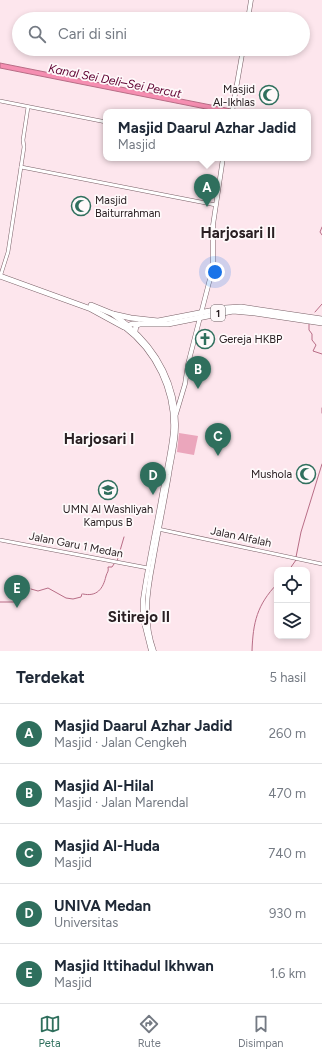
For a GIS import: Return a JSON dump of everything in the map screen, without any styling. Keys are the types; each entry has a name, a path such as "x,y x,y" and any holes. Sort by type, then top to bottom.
{"highway":[{"path":"0,274 113,314 131,318"},
{"path":"0,274 91,309 124,325"},
{"name":"1","path":"131,318 158,321 233,311 290,316 322,323"},
{"path":"113,314 124,325"},
{"name":"1","path":"124,325 168,324 202,315"},
{"path":"124,325 131,318"},
{"name":"1","path":"311,320 322,319"},
{"path":"135,331 136,326 139,324"}],"main road":[{"path":"249,12 251,0"},
{"path":"232,109 242,56"},
{"path":"174,416 180,402 214,263 213,225 223,161"},
{"path":"124,325 135,331 154,353 163,369 174,401 174,445 148,568 143,599 151,651"},
{"path":"124,325 145,346 155,361 167,389 174,416"},
{"path":"174,401 180,402"},
{"path":"154,651 145,619 157,529"}],"street":[{"path":"0,102 103,121"},
{"path":"0,274 8,252 28,108"},
{"path":"21,167 216,205"},
{"name":"Jalan Alfalah","path":"157,529 322,564"},
{"name":"Jalan Garu 1 Medan","path":"0,540 148,568"}],"shaded area":[{"path":"0,63 231,109 206,109 0,68"},
{"path":"179,433 198,436 194,455 177,452"}],"waterway":[{"path":"322,227 320,232 322,235"},
{"path":"315,312 322,304"},
{"path":"309,324 312,340 316,345 313,351 322,354"},
{"path":"322,408 322,413"},
{"path":"296,557 301,532 322,464"},
{"path":"117,561 124,537"},
{"path":"291,567 296,560"},
{"path":"83,594 88,595 99,591 105,581 108,567 112,567 114,564"},
{"path":"17,596 19,590 24,587 29,588"},
{"path":"252,651 257,614 265,599 274,587"},
{"path":"31,589 38,591 48,588 66,598 73,599 81,597 82,594"},
{"path":"0,602 14,602 17,596"}],"place":[{"name":"Masjid Al-Ikhlas","path":"269,95"},
{"name":"Masjid Baiturrahman","path":"81,206"},
{"name":"Masjid Daarul Azhar Jadid","path":"207,207"},
{"name":"Gereja HKBP","path":"205,339"},
{"name":"Masjid Al-Hilal","path":"198,389"},
{"name":"Masjid Al-Huda","path":"218,456"},
{"name":"Mushola","path":"306,474"},
{"name":"UMN Al Washliyah Kampus B","path":"108,490"},
{"name":"UNIVA Medan","path":"153,495"},
{"name":"Masjid Ittihadul Ikhwan","path":"17,608"}],"district":[{"name":"Harjosari II","path":"238,233"},
{"name":"Harjosari I","path":"99,439"},
{"name":"Sitirejo II","path":"139,617"}],"water label":[{"name":"Kanal Sei Deli–Sei Percut","path":"115,81"}]}
